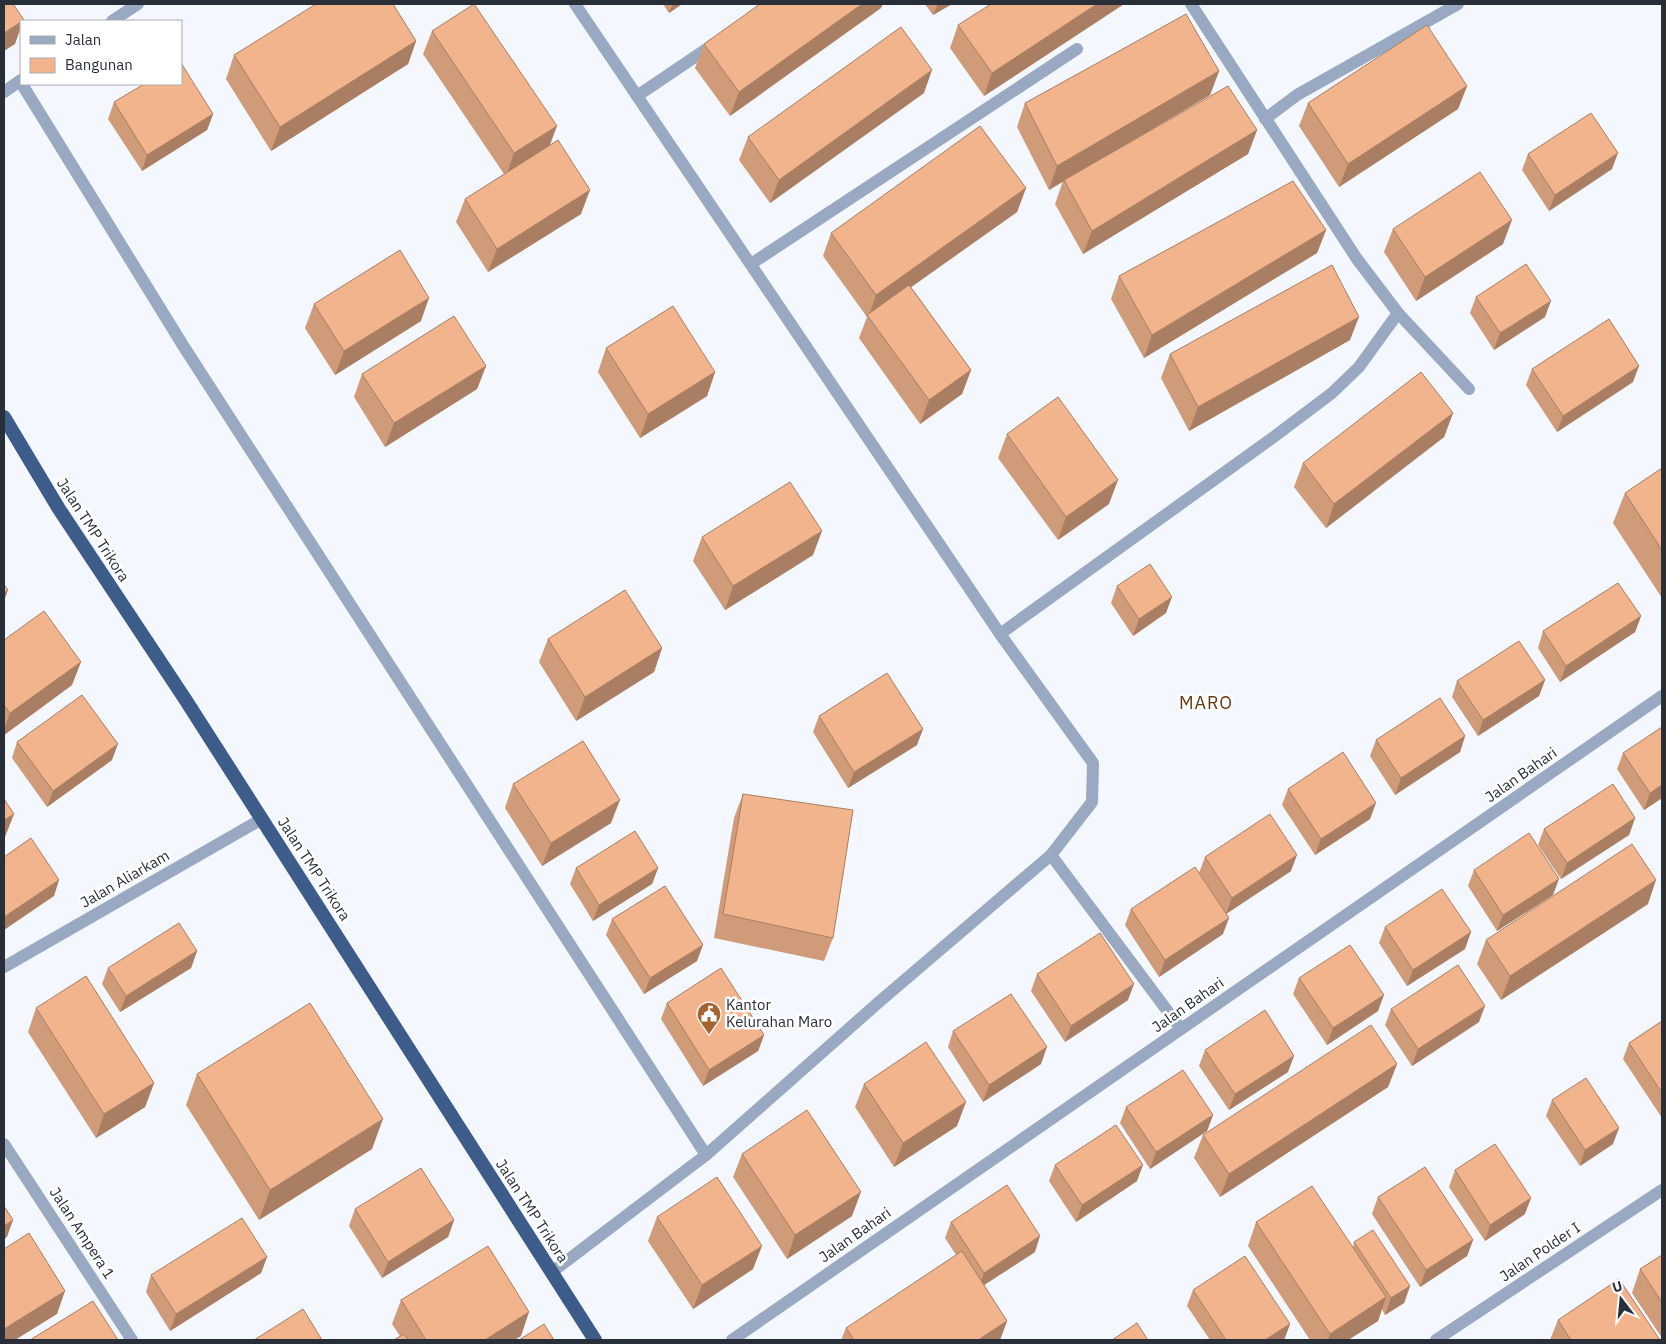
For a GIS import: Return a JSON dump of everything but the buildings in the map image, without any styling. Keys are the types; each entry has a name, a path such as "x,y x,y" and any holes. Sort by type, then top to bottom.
{"highway":[{"name":"Jalan TMP Trikora","path":"4,417 59,509 262,819 595,1340"}],"street":[{"path":"114,20 138,4"},
{"path":"552,1272 706,1155 879,1002 1051,855 1092,802 1093,763 1000,634 575,4"},
{"path":"1191,4 1357,259 1398,313 1469,389"},
{"path":"1265,119 1296,95 1458,4"},
{"path":"637,96 726,36"},
{"path":"751,264 1076,49"},
{"path":"4,92 20,81"},
{"path":"22,85 184,347 706,1155"},
{"path":"1000,634 1332,393 1359,367 1398,313"},
{"name":"Jalan Bahari","path":"732,1340 1662,696"},
{"name":"Jalan Aliarkam","path":"4,967 262,819"},
{"path":"1051,855 1181,1029"},
{"name":"Jalan Ampera 1","path":"4,1144 132,1340"},
{"name":"Jalan Polder I","path":"1436,1340 1662,1190"}],"place":[{"name":"Kantor Kelurahan Maro","path":"709,1035"}],"district":[{"name":"MARO","path":"1206,703"}]}
